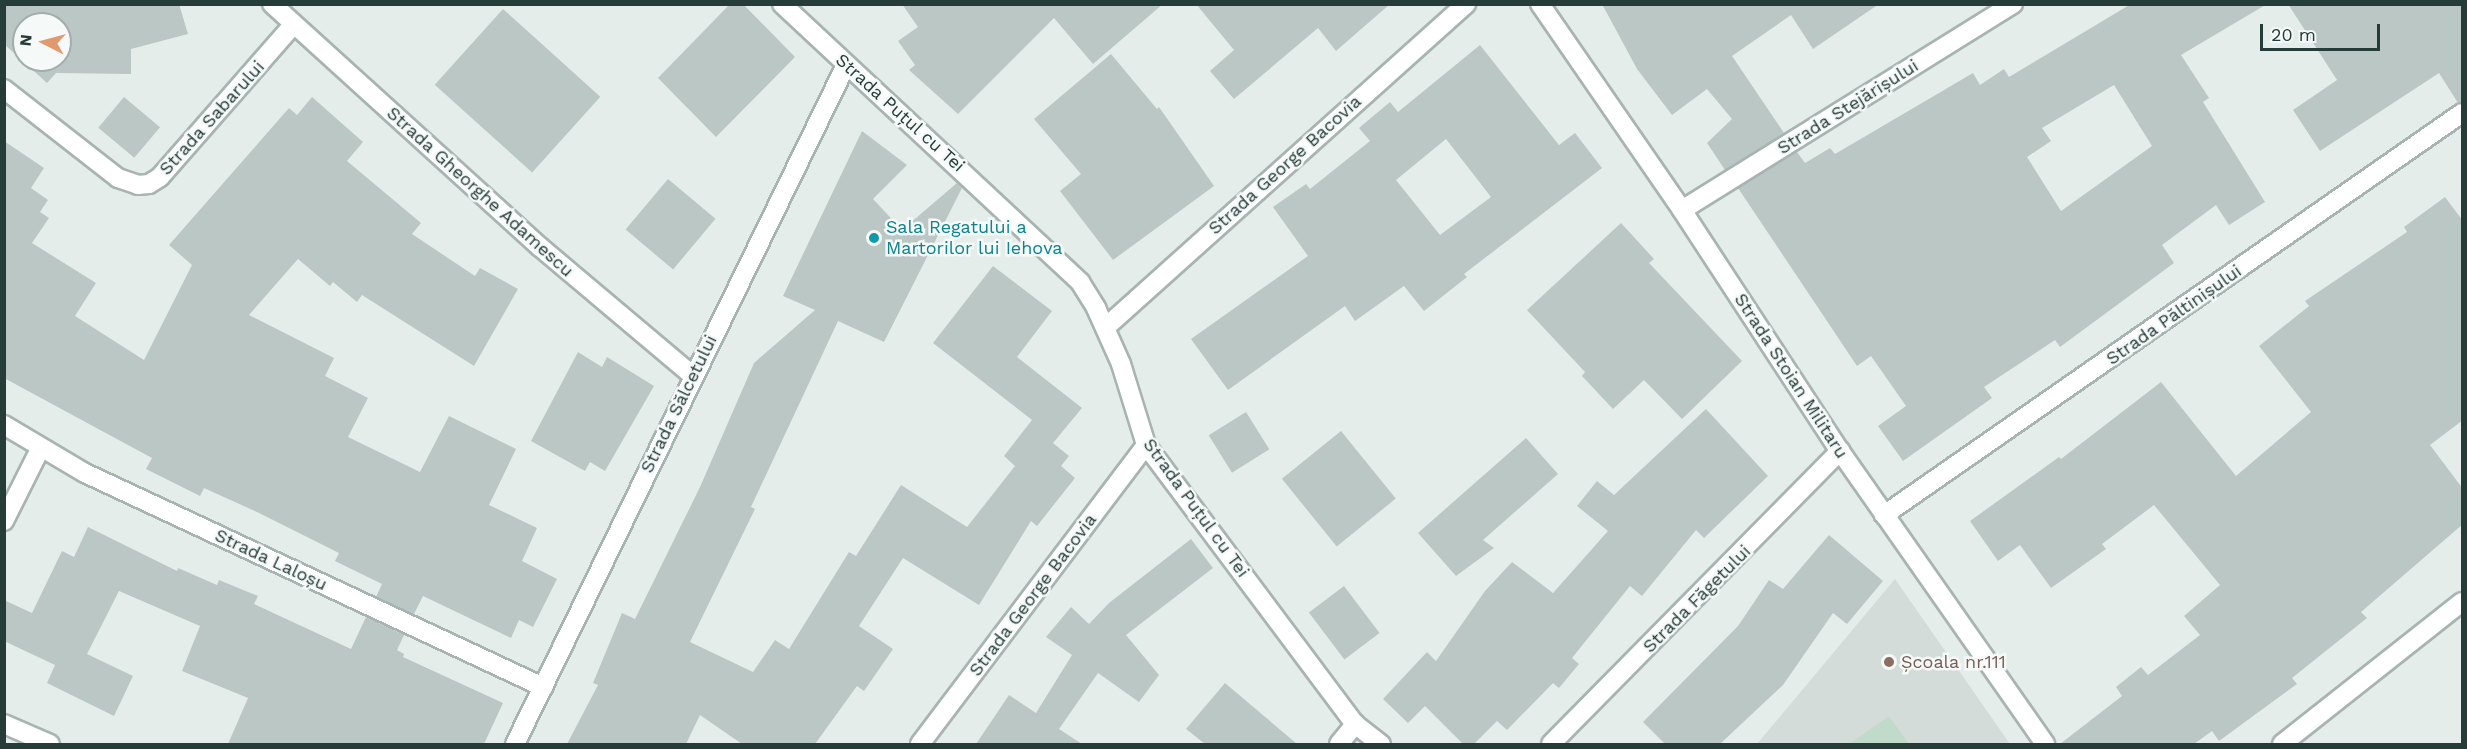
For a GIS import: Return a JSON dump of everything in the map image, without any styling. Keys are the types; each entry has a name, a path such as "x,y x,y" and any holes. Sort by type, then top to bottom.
{"street":[{"name":"Strada Gheorghe Adamescu","path":"272,4 540,247 693,376"},
{"name":"Strada Puțul cu Tei","path":"782,4 1080,282 1106,327 1146,445 1355,724"},
{"name":"Strada George Bacovia","path":"1106,327 1466,4"},
{"name":"Strada Stoian Militaru","path":"1540,4 1682,210 1840,451 2045,744"},
{"name":"Strada Stejărișului","path":"1682,210 2013,4"},
{"name":"Strada Sabarului","path":"4,88 118,178 129,183 149,184 160,177 294,25"},
{"name":"Strada Sălcetului","path":"515,744 846,64"},
{"name":"Strada Păltinișului","path":"1884,515 2463,113"},
{"name":"Strada Laloșu","path":"4,425 40,449 543,687"},
{"name":"Strada George Bacovia","path":"920,744 1146,445"},
{"path":"4,521 40,449"},
{"name":"Strada Făgetului","path":"1551,744 1840,451"},
{"path":"2282,744 2463,602"},
{"path":"4,724 50,744"},
{"path":"1339,744 1355,724 1381,744"}],"shaded area":[{"name":"Școala nr.111","path":"1895,579 2010,744 1757,744"}],"green space":[{"path":"1889,716 1909,744 1849,744"}],"building":[{"path":"4,4 179,4 188,34 131,49 131,74 56,73 47,83 35,72 72,72 72,12 12,12 12,51 4,44"},
{"path":"730,4 743,4 795,57 716,137 658,78"},
{"path":"902,4 1163,4 1093,64 1054,18 958,114 909,70 915,65 898,41 918,27"},
{"path":"1196,4 1390,4 1336,51 1318,28 1234,99 1210,71 1234,50"},
{"path":"1602,4 1879,4 1813,49 1791,15 1732,56 1784,133 1725,170 1707,143 1732,119 1707,89 1672,115 1637,69"},
{"path":"2131,4 2267,4 2181,55 2209,98 2203,102 2265,202 2229,225 2216,205 2162,245 2174,263 2060,347 2055,340 1984,387 1992,398 1903,461 1878,426 1906,406 1871,356 1857,366 1738,188 1797,152 1805,163 1830,148 1835,154 1973,73 1980,85 2004,69 2009,77","holes":["2114,85 2152,146 2061,211 2027,157 2051,141 2042,128"]},
{"path":"2288,4 2463,4 2463,102 2458,103 2439,73 2320,151 2293,110 2337,80"},
{"path":"503,9 600,97 532,172 435,85"},
{"path":"1480,45 1559,145 1575,133 1602,168 1464,274 1467,277 1424,311 1404,286 1355,321 1345,306 1228,390 1191,339 1308,256 1273,207 1306,184 1310,189 1370,141 1359,128 1390,102 1398,112","holes":["1446,139 1491,197 1440,235 1396,180"]},
{"path":"1111,54 1157,109 1159,107 1214,186 1113,260 1060,191 1081,174 1034,119"},
{"path":"124,97 160,127 134,158 98,128"},
{"path":"312,97 363,142 347,161 421,223 412,234 475,276 480,268 518,289 474,366 362,295 357,302 333,282 330,286 298,259 249,315 334,358 325,376 368,398 348,437 420,472 449,416 516,449 489,505 537,528 522,561 557,579 533,627 519,620 511,638 423,596 414,614 376,597 382,584 335,561 339,553 204,488 200,496 146,469 152,458 4,378 4,141 44,168 31,188 48,200 40,212 49,218 32,243 96,283 75,316 144,360 192,265 169,245 289,108 297,115"},
{"path":"862,131 907,165 873,199 902,230 957,183 962,188 884,342 838,321 751,507 755,509 690,642 753,672 775,640 789,649 849,552 856,556 901,485 967,527 1015,466 1004,456 1032,420 933,343 993,266 1052,311 1017,357 1082,408 1053,443 1069,456 1061,466 1075,478 1037,526 1031,521 979,605 903,558 859,626 893,649 864,691 857,686 815,744 742,744 700,715 686,744 567,744 598,685 593,683 622,613 635,619 700,487 754,363 815,310 783,296"},
{"path":"668,179 715,219 673,269 626,230"},
{"path":"2445,197 2463,221 2463,420 2430,445 2463,489 2463,524 2361,612 2367,618 2292,678 2297,684 2219,741 2212,731 2194,744 2060,744 2122,696 2116,687 2141,667 2148,675 2200,635 2184,616 2220,585 2154,505 2102,544 2106,549 2051,588 2020,545 1998,561 1970,521 2059,457 2061,459 2161,382 2236,476 2311,412 2259,346 2309,306 2305,301 2407,232 2404,227"},
{"path":"1621,223 1654,259 1649,263 1742,361 1682,419 1644,380 1613,409 1582,376 1585,372 1527,310"},
{"path":"578,352 602,367 607,357 654,386 605,471 590,462 585,471 531,441"},
{"path":"1706,409 1768,476 1704,538 1696,530 1642,596 1630,586 1572,658 1579,664 1559,688 1553,683 1507,730 1497,721 1474,744 1463,744 1425,706 1408,723 1383,699 1427,652 1436,661 1485,591 1512,562 1553,593 1608,531 1577,506 1597,481 1614,495"},
{"path":"1246,412 1269,449 1232,473 1209,435"},
{"path":"1341,431 1396,499 1337,546 1282,479"},
{"path":"1526,438 1558,474 1483,540 1494,548 1456,576 1418,533"},
{"path":"88,527 177,571 178,568 217,585 219,580 258,596 254,604 351,649 366,617 404,635 397,650 404,654 403,657 503,703 484,744 228,744 248,698 182,671 200,626 119,591 87,654 133,676 114,716 47,683 55,665 4,641 4,600 32,613 62,551 74,557"},
{"path":"1829,535 1883,581 1847,624 1833,613 1783,685 1720,744 1665,744 1643,722 1738,626 1769,580 1783,589"},
{"path":"1191,539 1213,568 1126,635 1159,675 1139,702 1098,673 1059,729 1082,744 976,744 1009,695 1036,713 1072,655 1046,637 1071,607 1089,624 1109,603"},
{"path":"1344,586 1380,633 1344,660 1309,612"},
{"path":"1225,683 1297,744 1205,744 1186,729"}],"place":[{"name":"Sala Regatului a Martorilor lui Iehova","path":"874,238"},
{"name":"Școala nr.111","path":"1889,662"}]}
